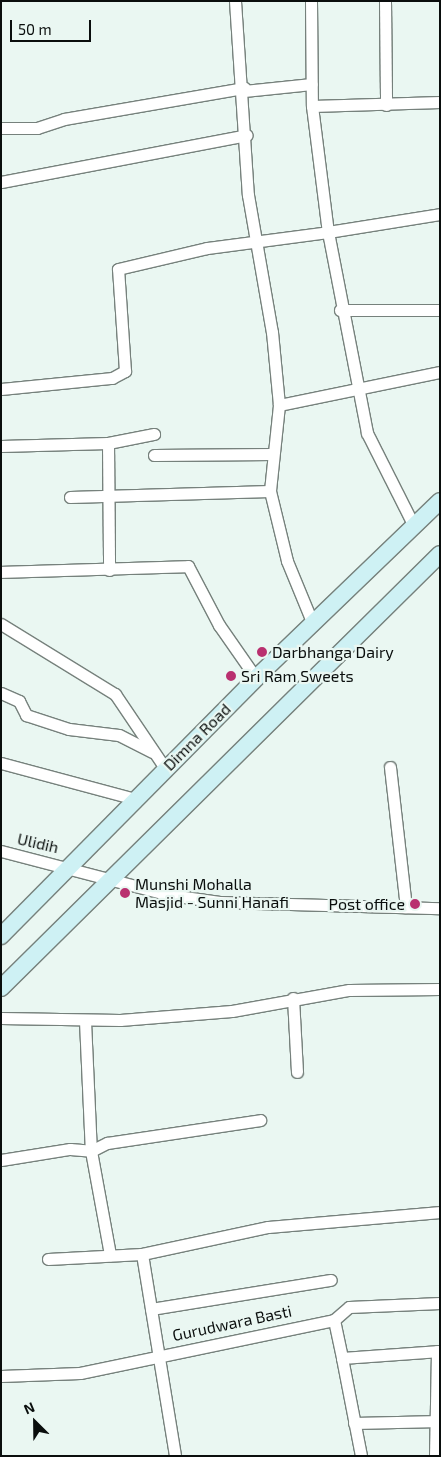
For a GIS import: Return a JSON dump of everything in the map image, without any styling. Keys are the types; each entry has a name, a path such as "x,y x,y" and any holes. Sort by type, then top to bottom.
{"street":[{"path":"235,1 244,89 248,194 279,405 272,454 270,491 287,561 313,624"},
{"path":"311,1 312,106 340,310 357,391 374,453 414,526"},
{"path":"385,1 386,105"},
{"path":"1,128 38,128 64,118 244,89 312,84"},
{"path":"312,106 440,102"},
{"path":"1,182 246,135"},
{"path":"1,388 119,376 126,363 118,269 172,254 440,214"},
{"path":"340,310 440,310"},
{"path":"279,405 357,391 440,372"},
{"path":"1,446 108,443 154,434"},
{"path":"108,443 109,570"},
{"path":"154,455 272,454"},
{"path":"70,498 270,491"},
{"name":"Dimna Road","path":"5,926 256,678 440,501"},
{"path":"1,988 440,554"},
{"path":"1,572 188,566 219,625 256,678"},
{"path":"1,624 115,694 153,752 166,768"},
{"path":"1,693 19,701 26,715 69,729 119,735 153,752"},
{"path":"1,763 135,799"},
{"path":"390,767 406,907"},
{"name":"Ulidih","path":"1,851 67,866 111,879 220,902 440,908"},
{"path":"1,1018 85,1021 232,1011 293,998 349,990 440,989"},
{"path":"293,998 297,1072"},
{"path":"85,1021 91,1151 110,1255"},
{"path":"1,1160 70,1149 91,1151 107,1143 260,1120"},
{"path":"48,1260 142,1254 268,1227 440,1212"},
{"path":"142,1254 175,1456"},
{"path":"151,1309 331,1280"},
{"path":"361,1456 334,1320 349,1307 440,1303"},
{"name":"Gurudwara Basti","path":"1,1376 80,1373 334,1320"},
{"path":"342,1358 439,1351 438,1421 435,1456"},
{"path":"354,1423 438,1421"}],"place":[{"name":"Darbhanga Dairy","path":"262,652"},
{"name":"Sri Ram Sweets","path":"231,676"},
{"name":"Munshi Mohalla Masjid - Sunni Hanafi","path":"125,893"},
{"name":"Post office","path":"415,904"}]}
